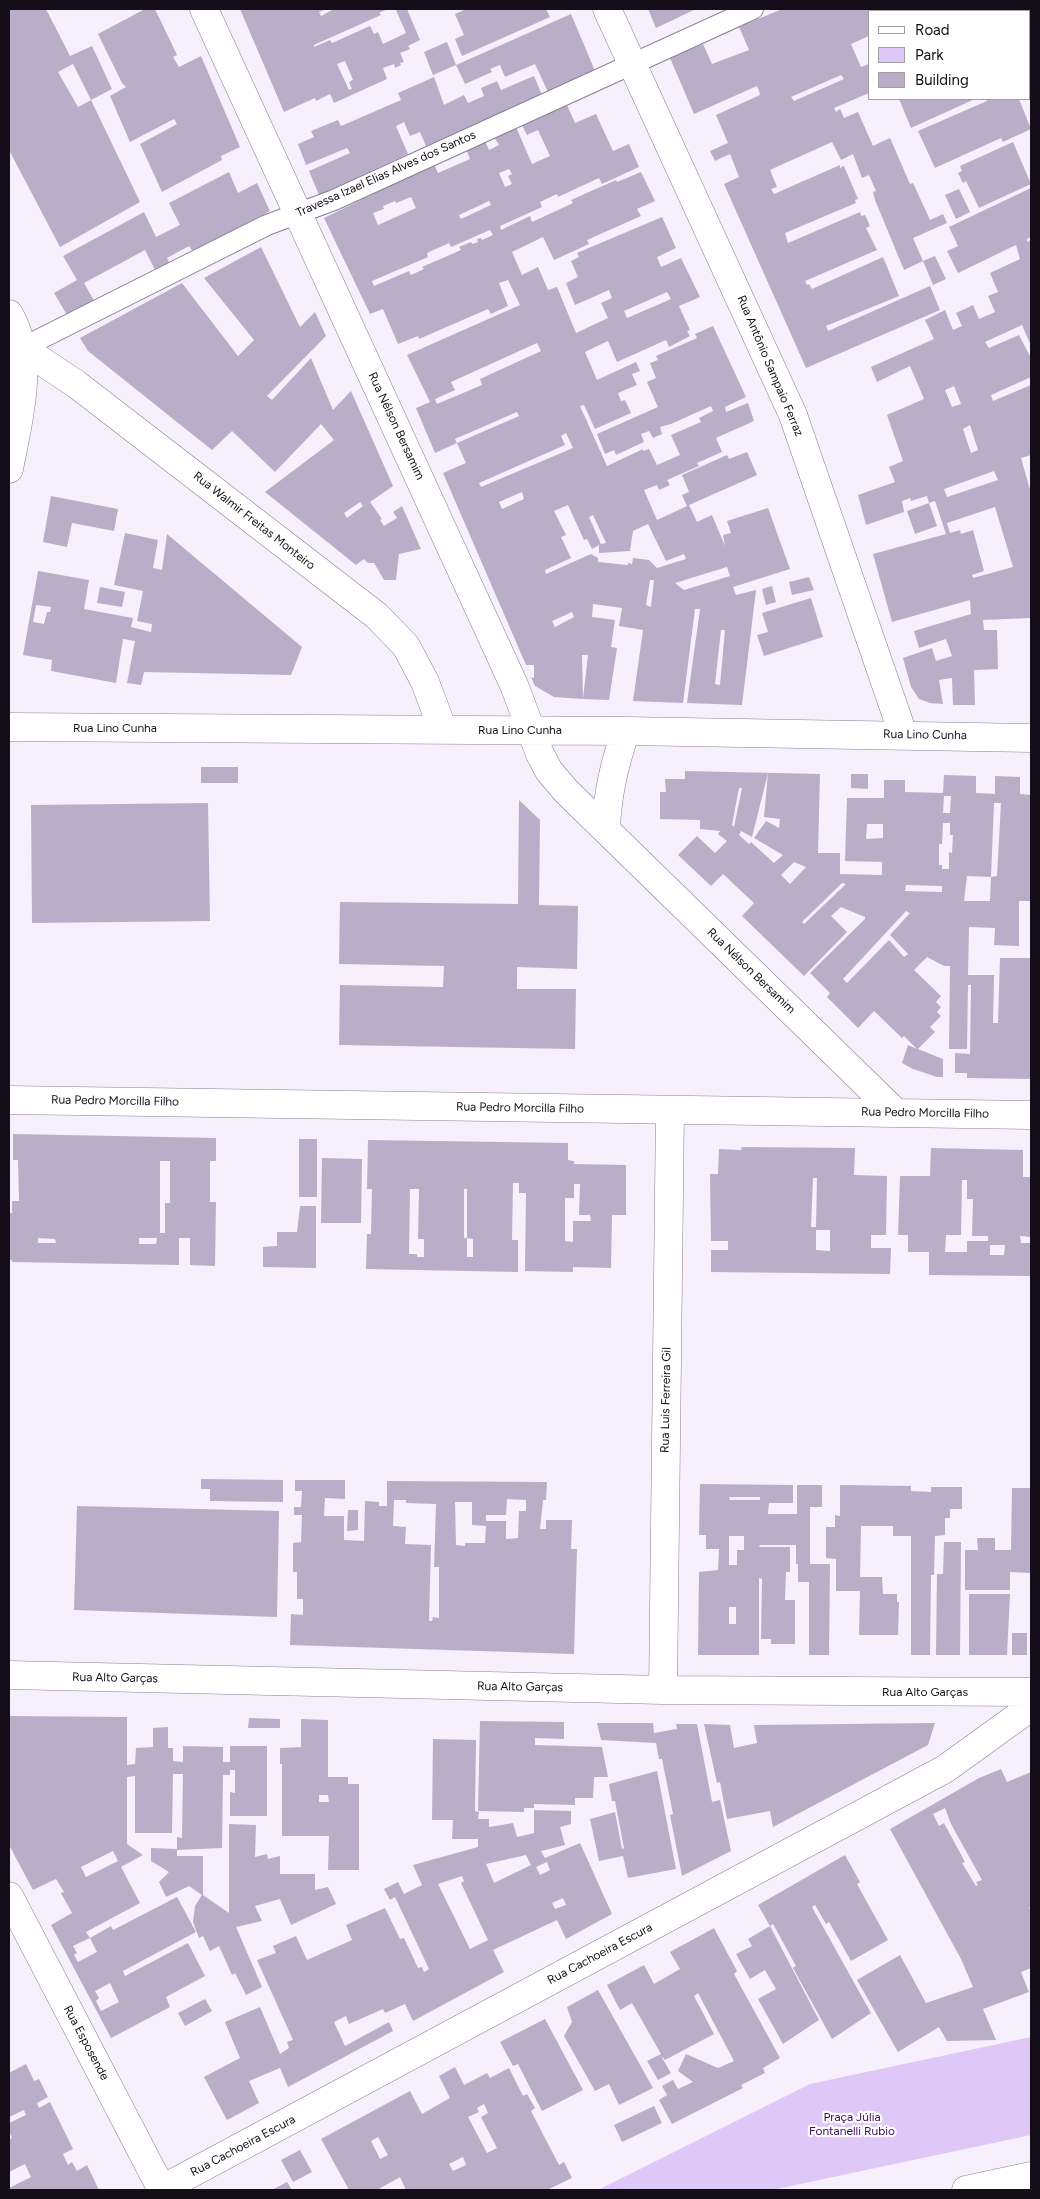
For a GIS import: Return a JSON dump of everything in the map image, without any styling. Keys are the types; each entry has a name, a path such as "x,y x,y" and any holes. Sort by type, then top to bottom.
{"street":[{"name":"Rua Nélson Bersamim","path":"204,9 514,685 540,754 549,771 566,791 895,1112"},
{"name":"Rua Antônio Sampaio Ferraz","path":"607,9 793,415 903,734"},
{"path":"9,314 22,348 22,402 9,469"},
{"name":"Rua Walmir Freitas Monteiro","path":"22,348 84,390 376,616 406,646 425,682 443,730"},
{"name":"Rua Lino Cunha","path":"9,727 626,731 903,734 1031,738"},
{"path":"606,830 611,782 626,731"},
{"name":"Rua Pedro Morcilla Filho","path":"9,1100 1031,1115"},
{"name":"Rua Luis Ferreira Gil","path":"663,1690 670,1111"},
{"name":"Rua Alto Garças","path":"9,1675 663,1690 1031,1692"},
{"name":"Rua Cachoeira Escura","path":"162,2190 945,1768 1031,1707"},
{"name":"Rua Esposende","path":"9,1896 162,2190"},
{"path":"966,2190 1031,2176"}],"lane":[{"name":"Travessa Izael Elias Alves dos Santos","path":"22,348 266,226 334,200 753,9"}],"green space":[{"name":"Praça Júlia Fontanelli Rubio","path":"1031,2037 1031,2135 772,2190 598,2190 810,2084"}],"building":[{"path":"9,9 46,9 70,56 92,46 112,89 91,100 140,202 60,247 9,150","holes":["73,64 91,100 78,107 58,72"]},
{"path":"145,9 155,9 177,55 173,57 179,67 201,56 240,147 221,156 222,160 162,192 140,144 177,124 174,119 130,142 110,96 126,87 122,83 98,34"},
{"path":"240,9 326,9 319,12 321,16 334,9 388,9 379,13 381,15 314,45 314,47 330,40 332,43 370,26 374,34 378,32 383,44 406,33 396,10 407,9 420,40 408,46 410,49 400,53 404,62 400,63 401,65 395,68 394,64 383,68 387,79 334,103 330,94 316,101 315,98 284,112","holes":["345,61 353,80 349,82 352,89 349,90 337,64"]},
{"path":"466,9 546,9 550,17 462,56 455,39 464,35 455,14"},
{"path":"648,9 696,9 656,28"},
{"path":"782,9 930,9 868,10 868,36 851,44 861,67 868,64 868,93 834,108 836,112 840,109 844,118 858,112 873,146 890,138 910,184 913,183 930,220 943,214 947,223 913,238 923,261 904,270 875,200 873,192 876,191 869,175 862,178 853,154 841,160 832,142 770,170 777,187 771,189 774,194 840,165 840,168 844,166 858,199 855,200 856,203 785,233 788,243 860,212 861,216 865,215 870,226 866,228 877,250 805,281 807,285 809,284 812,289 883,257 899,296 826,326 828,331 930,286 940,310 806,368 724,184 739,177 730,154 715,161 710,151 728,143 716,115 760,95 757,86 694,114 670,58 703,44 712,64 749,50 739,27","holes":["841,75 844,79 794,101 791,97"]},
{"path":"571,14 595,71 548,92 535,64 505,77 500,65 490,69 492,72 465,84 456,65"},
{"path":"447,42 456,65 433,75 424,52"},
{"path":"534,76 542,95 426,146 420,132 410,136 404,122 396,126 408,154 319,195 309,171 350,153 347,148 306,165 298,144 314,137 311,131 338,120 341,126 401,100 398,93 434,77 444,105 464,95 468,103 484,96 481,88 497,81 501,90"},
{"path":"899,100 973,100 911,128"},
{"path":"1019,100 1031,129 1003,142 1001,138 935,168 918,131 987,101"},
{"path":"567,105 575,123 596,114 613,151 629,144 639,167 602,184 599,178 558,197 557,194 540,202 542,207 500,226 501,230 530,216 532,222 573,203 571,200 616,180 617,182 641,172 655,201 637,209 641,216 587,240 589,244 554,260 543,237 512,252 522,275 538,267 548,290 557,287 576,333 608,318 601,303 612,298 609,290 575,305 566,283 578,277 571,261 579,257 577,253 662,217 676,248 657,257 661,267 681,258 700,297 679,306 690,330 687,331 690,336 669,347 666,340 617,362 608,341 585,352 597,380 636,362 640,371 632,374 637,385 618,393 621,401 625,400 631,413 595,429 584,405 580,406 607,466 643,449 643,451 649,449 657,465 680,455 671,435 701,422 699,418 713,411 711,406 660,427 662,434 653,438 649,431 641,434 644,442 616,455 614,450 605,454 597,434 658,407 647,382 656,378 650,363 658,360 656,356 697,338 695,334 713,326 746,397 725,407 726,412 748,403 754,421 716,438 722,452 697,463 699,466 667,480 670,485 659,490 657,485 644,490 657,520 687,506 682,495 689,492 682,475 727,455 729,459 747,452 757,475 689,505 697,522 712,515 725,546 723,535 731,533 727,521 768,508 790,569 733,587 736,595 756,590 742,705 687,703 700,609 695,609 683,703 633,701 643,630 619,626 622,608 593,604 592,617 615,620 611,647 617,648 609,700 583,699 554,697 535,686 531,677 534,678 534,665 526,665 443,473 466,463 457,443 435,453 416,408 430,402 407,355 520,305 508,280 499,283 508,306 491,314 488,309 419,339 418,336 398,344 383,309 370,314 324,218 434,164 438,173 470,159 466,149 485,141 489,150 499,145 494,137 516,127 532,164 550,156 538,130 527,135 522,125","holes":["509,169 512,174 508,176 512,184 505,187 499,173","411,197 416,208 378,225 373,213 384,209 383,206","489,201 491,205 461,219 459,215","490,230 493,235 482,240 481,238 477,239 478,242 472,244 471,242 459,247 461,250 422,267 424,269 411,275 409,271 374,286 372,281 428,257 427,253 449,243 451,247","667,292 671,299 627,318 624,311","537,343 541,351 480,379 482,385 437,404 435,399 455,390 451,382","517,412 519,416 457,443 455,439","566,433 573,448 481,487 479,483 565,445 561,436","522,492 524,499 502,509 499,502","568,505 584,540 587,539 592,549 599,545 599,553 630,551 633,531 648,524 666,561 684,554 686,559 657,568 649,560 633,558 632,564 628,563 628,565 598,562 598,558 591,554 546,574 545,570 571,558 561,537 566,535 554,511","593,515 606,543 601,544 589,517","727,567 730,576 684,590 675,583","650,580 654,580 651,607 646,605","572,612 574,617 555,627 552,621","721,630 725,630 720,685 715,684","582,655 588,655 583,699"]},
{"path":"1013,142 1031,184 979,208 966,181 963,183 958,173 962,171 960,166"},
{"path":"229,172 238,193 257,183 270,211 194,253 189,246 167,258 171,266 157,274 145,250 84,283 97,306 70,320 54,293 77,280 63,256 144,212 156,237 180,225 169,203"},
{"path":"1031,188 1031,237 1027,239 1027,242 1031,240 1031,346 1022,325 985,342 989,348 1019,335 1031,358 1031,377 991,395 993,401 1031,385 1031,455 1021,458 1031,493 1031,618 983,620 984,630 997,630 998,669 974,670 975,705 953,705 952,678 939,680 943,704 930,703 919,699 911,687 903,658 932,648 936,661 952,656 946,639 919,648 914,631 971,614 970,600 892,622 873,554 946,534 935,501 929,503 927,496 911,501 910,498 902,501 904,512 866,525 858,495 895,482 889,467 903,461 887,415 924,399 910,366 877,382 871,367 934,339 925,320 945,310 953,330 962,326 956,313 973,305 979,319 995,312 988,296 998,292 990,273 1020,259 1016,245 958,273 947,251 958,246 949,227","holes":["954,386 961,404 952,407 945,390","970,425 978,450 971,453 963,429","994,471 998,480 947,497 944,489","995,507 1013,567 973,578 972,575 984,571 973,530 961,534 960,530 950,533 947,523"]},
{"path":"959,189 970,212 956,219 945,195"},
{"path":"261,247 300,327 315,312 326,336 267,396 272,400 311,358 333,410 351,391 393,486 370,502 382,519 380,520 384,526 397,518 393,512 402,506 421,549 399,554 396,580 384,580 374,563 368,563 364,559 356,565 265,492 334,440 321,424 275,472 232,431 212,450 88,351 80,338 182,283 238,356 254,340 204,278","holes":["360,502 363,506 347,518 344,513"]},
{"path":"935,256 946,279 933,285 923,261"},
{"path":"51,496 118,509 114,531 72,523 67,547 43,542"},
{"path":"929,503 937,526 915,534 907,511"},
{"path":"125,533 158,540 153,568 162,570 167,534 302,647 291,675 144,672 141,685 127,683 135,641 123,639 116,683 51,671 52,660 23,655 38,571 89,580 84,609 133,618 131,627 151,632 152,624 137,621 143,591 114,585","holes":["36,605 51,607 50,612 47,612 44,624 33,622"]},
{"path":"809,577 814,590 792,595 789,582"},
{"path":"772,586 776,602 766,605 762,589"},
{"path":"100,587 125,592 122,607 97,603"},
{"path":"811,598 823,637 764,656 757,635 768,632 762,613"},
{"path":"201,767 238,767 238,783 201,783"},
{"path":"685,771 820,774 818,853 840,853 840,874 882,875 882,862 845,861 847,798 884,798 884,780 905,780 905,792 943,793 944,775 976,776 976,793 995,794 995,776 1020,777 1020,794 1031,795 1031,901 1019,901 1019,946 994,945 995,928 969,927 968,975 994,975 993,1023 998,1023 1000,958 1031,958 1031,1079 967,1078 967,1073 955,1073 955,1053 970,1054 971,985 968,985 967,1049 949,1049 950,966 944,966 927,957 914,970 941,996 936,1002 941,1007 937,1012 941,1016 930,1027 935,1032 918,1049 943,1059 943,1077 937,1077 913,1069 902,1063 908,1045 917,1049 904,1036 902,1038 874,1011 858,1028 827,997 830,993 810,973 865,917 841,907 831,916 847,932 804,976 742,916 754,903 723,874 711,886 678,855 697,836 715,853 727,841 718,834 720,831 700,829 700,820 660,819 660,792 666,792 665,779 685,779","holes":["768,773 764,817 780,819 779,828 766,821 754,838 783,855 774,863 751,842 749,844 739,835 741,831 752,837","739,788 742,788 734,827 732,825","944,796 951,796 950,813 943,813","994,803 1001,803 997,876 991,877","943,823 950,823 950,835 953,835 952,853 949,852 949,869 942,869 942,865 939,865 939,844 942,844","867,824 883,824 883,838 866,839","794,862 806,867 790,884 781,875","967,876 991,877 990,901 964,901","842,883 846,884 804,924 802,922","906,885 942,886 942,892 905,891","906,911 910,913 890,935 908,954 904,957 889,940 847,983 843,979"]},
{"path":"851,774 868,774 868,789 851,788"},
{"path":"519,800 540,820 539,905 578,906 577,969 517,967 517,989 576,989 575,1049 339,1045 340,985 443,987 444,966 339,964 340,902 518,904"},
{"path":"208,803 210,921 32,923 31,805"},
{"path":"13,1134 216,1138 216,1161 210,1161 210,1202 216,1202 215,1266 190,1265 190,1238 179,1238 179,1265 12,1262 12,1260 9,1260 9,1213 12,1213 12,1201 19,1201 18,1160 13,1160","holes":["160,1161 170,1161 170,1203 165,1203 165,1233 160,1233","38,1238 55,1239 56,1243 38,1243","139,1238 157,1238 156,1244 139,1244"]},
{"path":"299,1139 317,1139 317,1197 299,1197"},
{"path":"368,1140 568,1143 568,1160 574,1161 574,1164 626,1165 626,1215 612,1215 611,1268 573,1267 573,1272 525,1271 526,1193 519,1193 519,1183 513,1183 512,1240 518,1240 518,1272 366,1269 367,1234 371,1234 372,1189 367,1189","holes":["574,1184 580,1184 579,1215 590,1215 591,1221 573,1221 573,1242 565,1241 565,1198 574,1198","410,1189 419,1189 418,1239 424,1239 424,1257 417,1257 417,1254 409,1254","464,1189 467,1189 467,1238 464,1238","467,1238 473,1239 473,1257 467,1257"]},
{"path":"742,1147 855,1148 854,1175 887,1176 886,1235 871,1235 871,1248 891,1248 890,1274 711,1272 711,1250 728,1250 728,1241 711,1241 710,1174 718,1174 719,1149 741,1150","holes":["813,1178 817,1178 816,1227 811,1227","816,1230 830,1230 830,1251 816,1250"]},
{"path":"931,1148 1023,1150 1023,1177 1031,1177 1031,1237 1020,1236 1021,1243 1030,1243 1031,1276 929,1275 929,1252 908,1252 908,1235 898,1235 900,1176 930,1176","holes":["962,1180 967,1180 967,1199 973,1199 972,1236 988,1236 988,1241 967,1241 967,1252 945,1252 946,1235 961,1235","990,1245 1005,1245 1004,1255 990,1255"]},
{"path":"322,1158 362,1159 361,1223 321,1223"},
{"path":"300,1206 316,1206 316,1268 263,1267 263,1247 277,1246 277,1232 297,1232"},
{"path":"201,1479 283,1480 283,1502 210,1501 210,1489 201,1489"},
{"path":"295,1480 345,1480 345,1499 325,1498 324,1516 344,1516 344,1540 364,1541 365,1501 379,1502 379,1506 387,1506 387,1481 547,1482 546,1500 543,1500 540,1529 546,1529 546,1520 572,1520 571,1549 577,1549 574,1654 290,1645 291,1614 303,1615 303,1599 297,1599 297,1572 293,1572 293,1543 301,1542 302,1515 294,1515 294,1507 301,1507 302,1491 295,1491","holes":["507,1499 526,1500 526,1511 519,1511 518,1538 506,1539 506,1521 486,1521 486,1515 506,1515","394,1500 406,1500 406,1503 436,1504 434,1567 439,1567 439,1618 433,1617 432,1621 429,1621 431,1545 405,1544 406,1527 393,1526","455,1502 472,1502 472,1525 486,1526 485,1543 465,1543 465,1546 456,1545"]},
{"path":"700,1484 793,1485 793,1503 769,1503 768,1514 797,1514 797,1485 822,1485 822,1507 810,1507 810,1564 830,1564 829,1655 809,1655 809,1582 798,1582 796,1545 760,1545 759,1547 790,1547 790,1572 786,1572 785,1600 795,1600 795,1644 771,1644 771,1639 761,1639 762,1579 759,1578 759,1655 698,1655 699,1572 718,1570 719,1549 706,1549 706,1535 699,1535","holes":["729,1497 760,1497 760,1500 730,1500","729,1536 744,1536 744,1550 737,1550 737,1565 729,1565","729,1607 736,1607 736,1624 729,1624"]},
{"path":"840,1485 911,1486 911,1491 931,1492 931,1487 962,1487 962,1509 950,1509 950,1518 945,1518 945,1535 935,1536 934,1575 931,1575 930,1655 911,1655 911,1536 893,1536 893,1526 861,1526 860,1577 882,1577 883,1594 897,1594 897,1602 899,1602 898,1635 859,1635 860,1591 836,1591 836,1559 826,1558 826,1527 835,1527 835,1515 840,1516"},
{"path":"1012,1488 1031,1488 1031,1573 1010,1572 1010,1590 965,1590 965,1550 978,1550 977,1538 995,1538 995,1550 1011,1550"},
{"path":"77,1506 279,1511 277,1617 74,1610"},
{"path":"348,1510 358,1510 358,1530 347,1531"},
{"path":"944,1542 961,1542 960,1655 936,1655 937,1574 943,1574"},
{"path":"969,1594 1010,1594 1007,1655 969,1655"},
{"path":"1012,1633 1027,1633 1027,1655 1012,1655"},
{"path":"9,1716 127,1717 127,1765 135,1764 136,1748 153,1747 153,1728 168,1727 168,1748 173,1748 173,1761 183,1762 183,1746 223,1747 223,1762 230,1762 230,1746 267,1746 267,1816 230,1816 230,1792 235,1793 235,1770 230,1770 230,1775 223,1775 222,1848 177,1850 177,1856 203,1856 203,1895 229,1913 229,1824 256,1825 255,1857 267,1854 268,1859 280,1856 280,1874 315,1874 315,1890 328,1887 336,1904 291,1925 280,1899 255,1906 262,1921 236,1927 262,1987 246,1995 235,1973 232,1975 219,1946 210,1951 203,1936 199,1938 193,1922 195,1906 202,1895 189,1886 166,1897 159,1882 169,1872 151,1861 151,1848 177,1849 177,1837 182,1838 183,1774 173,1774 172,1833 135,1833 135,1776 127,1777 127,1844 143,1855 121,1867 140,1903 86,1932 90,1938 111,1926 113,1930 177,1897 196,1932 123,1971 125,1976 188,1943 205,1976 166,1997 170,2007 111,2038 51,1925 72,1913 61,1893 64,1892 56,1879 33,1890 9,1845","holes":["113,1851 118,1861 86,1877 81,1867","90,1938 97,1952 78,1962 74,1955 77,1953 73,1946","110,1983 119,2002 101,2011 96,2001 99,1998 95,1991"]},
{"path":"249,1718 280,1719 280,1728 248,1728"},
{"path":"301,1719 328,1720 328,1777 348,1777 348,1784 359,1784 359,1870 328,1870 329,1836 282,1836 282,1764 280,1764 280,1748 301,1747","holes":["319,1795 328,1795 329,1802 319,1802"]},
{"path":"480,1721 564,1722 564,1739 535,1738 535,1745 602,1747 608,1777 594,1777 593,1798 575,1798 575,1805 534,1804 534,1808 524,1808 524,1812 478,1811"},
{"path":"597,1723 653,1723 654,1733 677,1729 676,1724 697,1724 712,1802 720,1800 731,1851 682,1876 670,1815 673,1814 662,1759 659,1759 656,1743 601,1740"},
{"path":"935,1723 928,1745 773,1827 770,1811 727,1819 720,1782 717,1783 704,1724 730,1725 734,1748 757,1743 754,1725"},
{"path":"433,1739 476,1740 475,1811 479,1812 478,1819 489,1819 489,1827 513,1823 517,1837 534,1833 534,1810 571,1811 571,1824 560,1827 565,1845 541,1851 545,1858 580,1843 612,1914 566,1939 557,1920 493,1950 504,1972 413,2021 405,2004 385,2013 383,2009 349,2024 346,2016 334,2022 345,2046 389,2022 393,2031 288,2087 280,2068 249,2081 259,2103 227,2120 204,2077 240,2058 225,2022 260,2007 280,2054 289,2048 287,2042 293,2040 257,1960 276,1953 273,1946 296,1936 307,1960 352,1940 346,1925 385,1908 400,1939 404,1938 418,1968 422,1967 424,1972 429,1969 395,1897 390,1900 384,1889 398,1882 404,1894 422,1885 413,1865 478,1847 478,1839 452,1839 453,1820 432,1820","holes":["526,1855 531,1865 494,1883 486,1864","547,1862 550,1870 540,1875 536,1867","462,1876 464,1881 461,1883 488,1940 470,1949 438,1884","563,1898 566,1905 555,1909 552,1903"]},
{"path":"1001,1769 1007,1782 1031,1772 1031,1906 1029,1907 1031,1912 1031,1968 1021,1972 1029,1992 983,2009 996,2040 947,2041 939,2027 898,2052 857,1980 900,1955 926,2003 973,1987 961,1959 890,1829 979,1778","holes":["945,1808 951,1824 982,1880 976,1882 978,1885 976,1886 962,1863 965,1862 944,1823 939,1826 933,1814"]},
{"path":"657,1771 676,1869 628,1878 623,1856 599,1861 590,1819 615,1812 622,1849 624,1848 615,1801 612,1801 609,1784"},
{"path":"845,1855 860,1882 857,1884 888,1940 851,1961 829,1922 826,1924 815,1905 812,1907 871,2013 832,2039 793,1968 796,1966 773,1924 770,1926 758,1905"},
{"path":"770,1926 819,2020 783,2044 758,1999 776,1989 765,1970 750,1979 736,1954 752,1946 748,1939"},
{"path":"714,1928 737,1971 734,1974 780,2058 763,2068 765,2073 741,2085 743,2088 672,2124 659,2100 667,2095 662,2086 673,2080 678,2089 693,2082 678,2071 686,2054 718,2068 734,2061 698,1993 694,1996 714,2034 665,2060 661,2056 671,2073 658,2080 647,2061 661,2054 632,2003 620,2010 607,1985 644,1965 654,1984 680,1969 670,1952"},
{"path":"598,1990 653,2088 619,2105 609,2084 595,2091 564,2036 572,2022 567,2007"},
{"path":"205,1999 212,2011 185,2026 178,2013"},
{"path":"545,2019 583,2090 542,2111 518,2064 513,2066 500,2042"},
{"path":"26,2064 34,2081 39,2079 48,2097 37,2103 39,2108 50,2102 73,2149 63,2154 68,2165 72,2162 77,2171 87,2165 99,2190 9,2190 9,2188 31,2177 25,2164 9,2172 9,2140 12,2138 9,2131 9,2123 26,2115 24,2110 9,2117 9,2073"},
{"path":"455,2067 464,2085 487,2073 490,2078 509,2068 523,2096 527,2094 535,2108 531,2111 559,2165 564,2162 572,2178 547,2190 406,2190 400,2177 377,2190 349,2190 321,2139 410,2091 422,2114 450,2098 439,2076","holes":["484,2104 488,2113 481,2117 497,2148 487,2153 468,2117 479,2112 477,2108","378,2137 388,2155 380,2159 371,2141","463,2157 466,2165 453,2171 449,2164"]},
{"path":"654,2106 662,2123 622,2142 614,2125"},
{"path":"300,2150 312,2172 293,2182 281,2160"},
{"path":"287,2182 292,2190 272,2190"}]}
